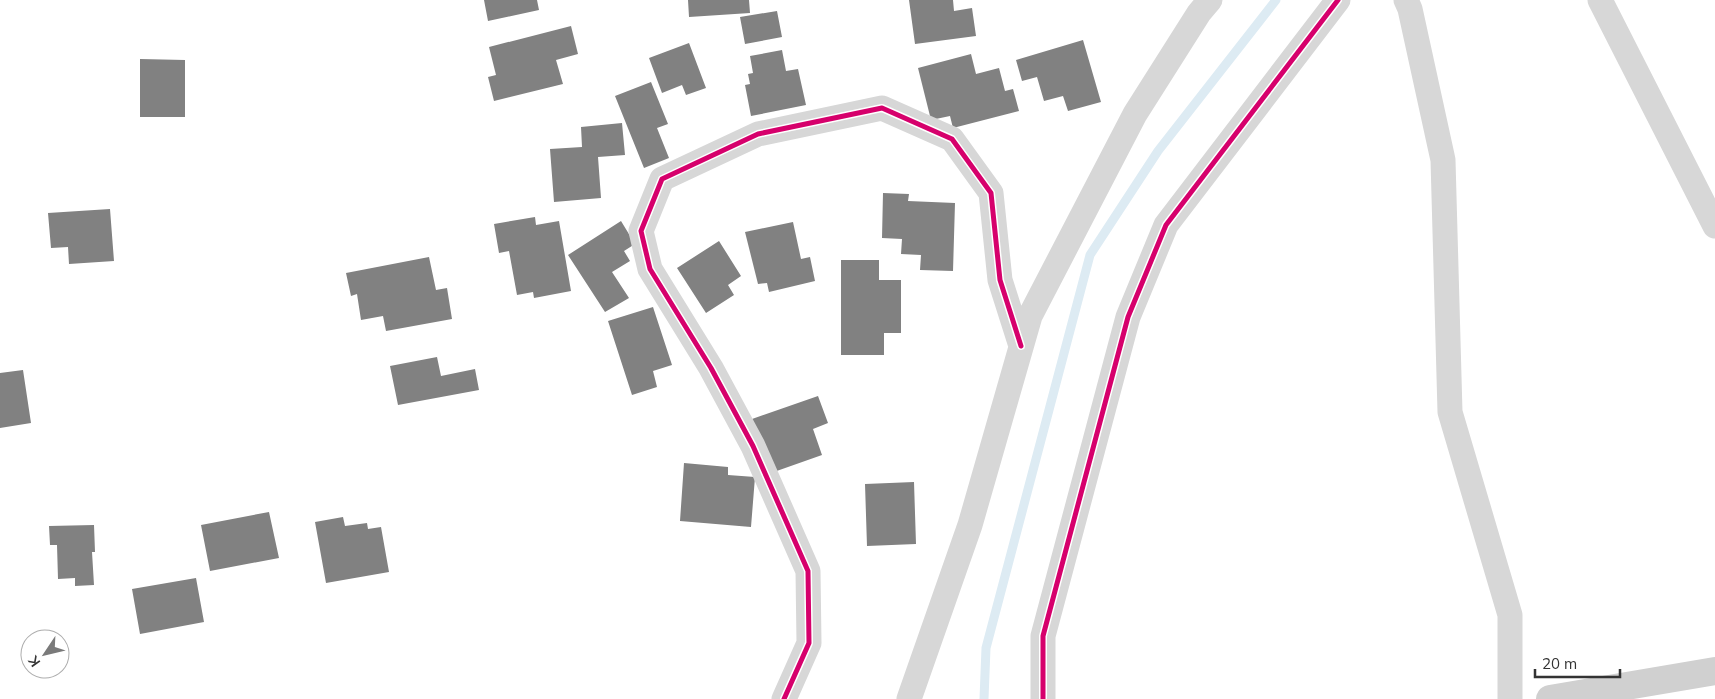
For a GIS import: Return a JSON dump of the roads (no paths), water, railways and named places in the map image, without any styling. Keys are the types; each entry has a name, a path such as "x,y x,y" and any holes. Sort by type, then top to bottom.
{"main road":[{"path":"1550,699 1715,672"}],"street":[{"path":"909,699 970,525 1030,316 1135,114 1198,13 1210,0"},
{"path":"1043,699 1043,636 1128,317 1166,225 1338,0"},
{"path":"1406,0 1410,9 1443,160 1450,412 1510,615 1510,699"},
{"path":"1600,0 1715,226"},
{"path":"784,699 809,643 808,571 753,446 711,368 650,269 641,231 662,179 758,134 882,108 952,139 991,193 1000,280 1021,346"}],"waterway":[{"path":"984,699 986,648 1090,255 1158,151 1276,0"}]}
